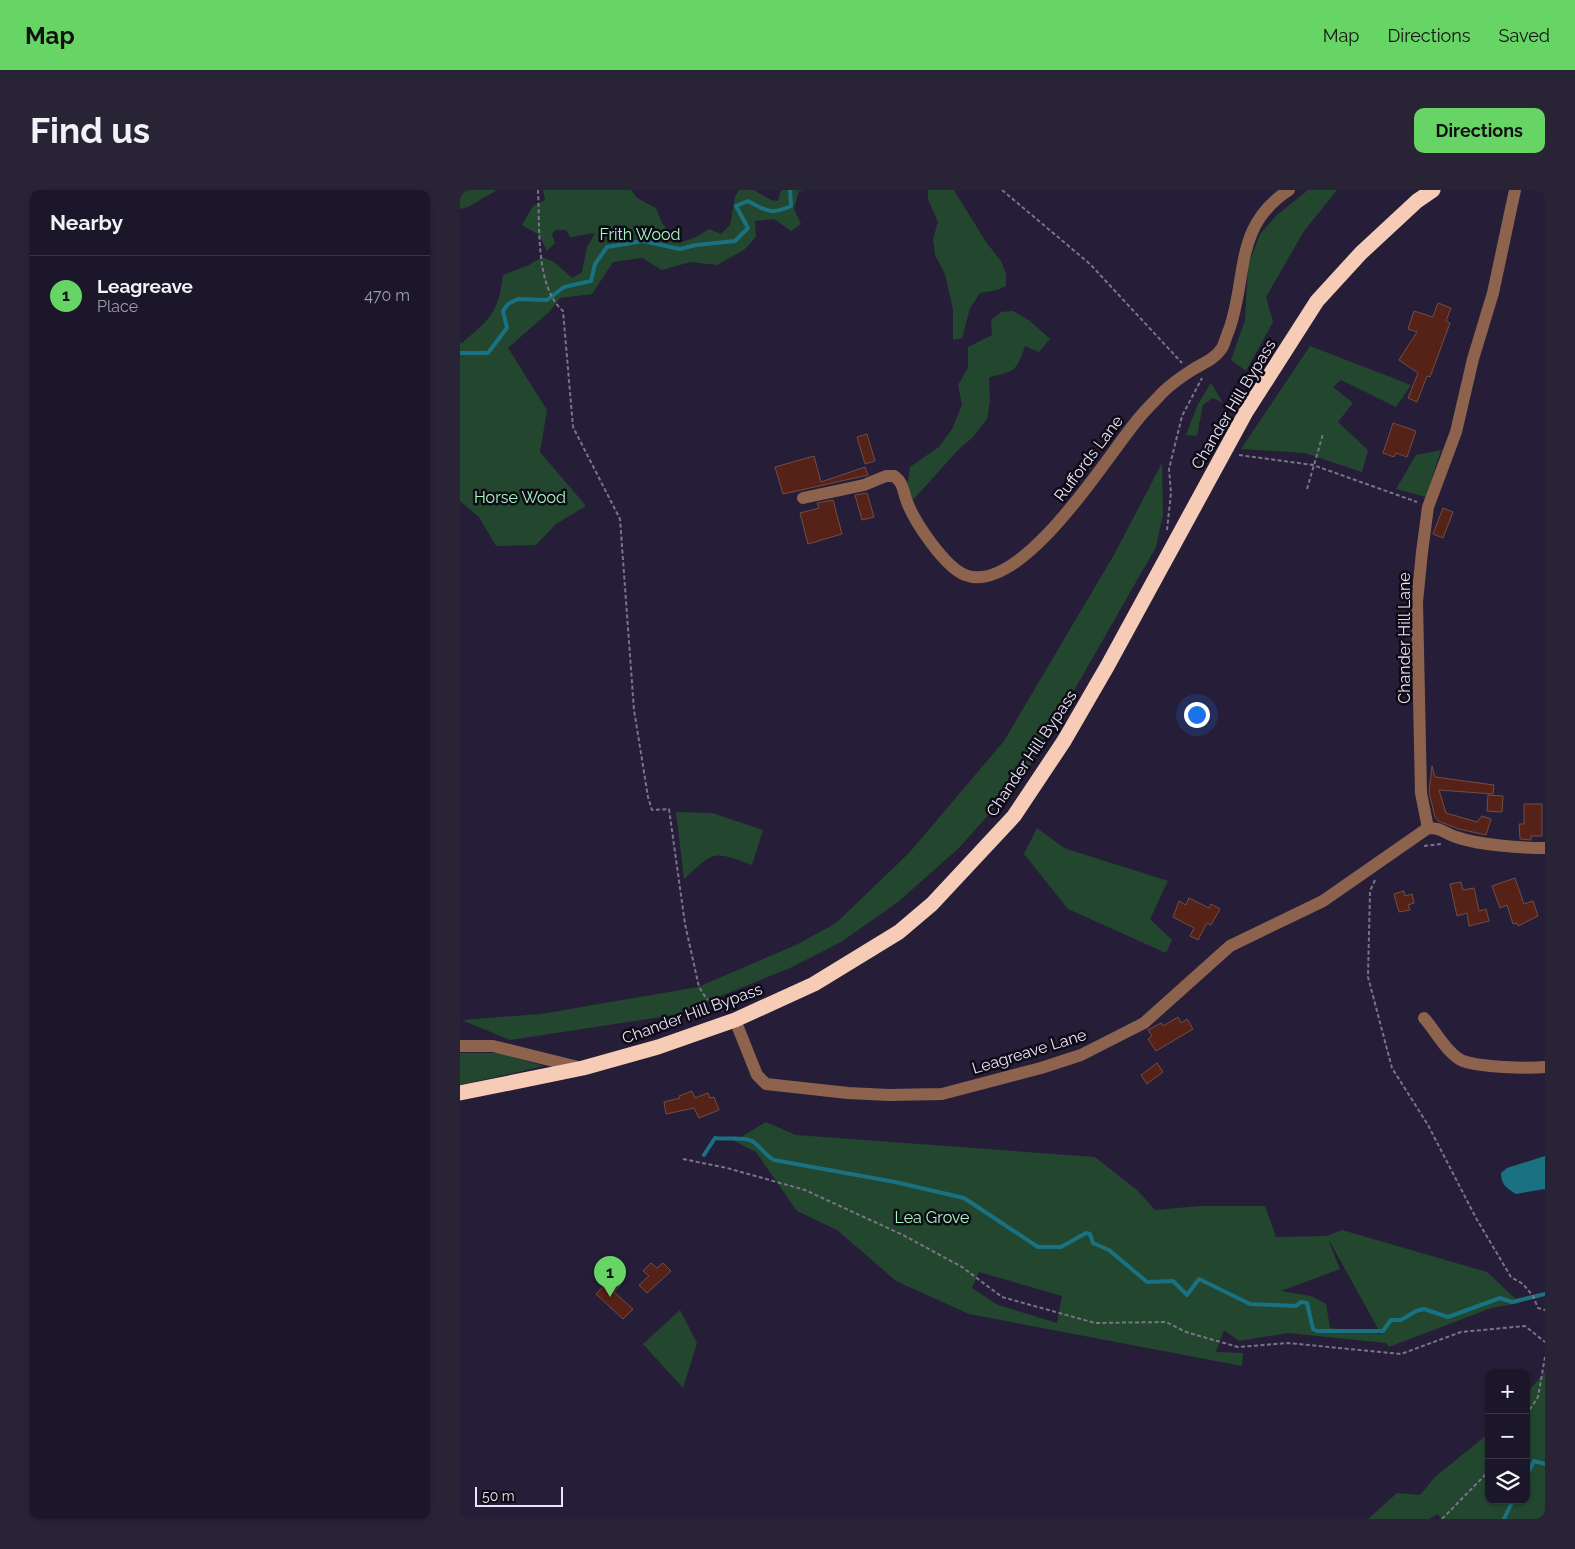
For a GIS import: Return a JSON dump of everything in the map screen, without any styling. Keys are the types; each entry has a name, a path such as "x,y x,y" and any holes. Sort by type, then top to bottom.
{"highway":[{"name":"Chander Hill Bypass","path":"460,1093 583,1068 658,1047 735,1020 814,984 899,932 932,904 1014,816 1064,741 1108,665 1246,412 1317,301 1361,252 1433,190"}],"street":[{"path":"1210,361 1222,348 1234,314 1242,262 1248,239 1261,216 1289,190"},
{"name":"Chander Hill Lane","path":"1428,828 1421,793 1417,602 1428,507 1456,432 1473,359 1493,293 1515,190"},
{"name":"Ruffords Lane","path":"803,498 864,485 889,475 894,476 903,485 908,503 935,547 956,571 968,576 981,578 1003,572 1070,510 1139,417 1170,385 1185,374 1210,361"},
{"path":"1428,828 1440,828 1456,837 1523,848 1545,848"},
{"name":"Leagreave Lane","path":"735,1020 757,1075 766,1084 848,1093 889,1095 942,1094 1041,1068 1081,1055 1144,1023 1230,946 1323,901 1428,828"},
{"path":"1424,1018 1451,1051 1462,1061 1510,1066 1545,1067"},
{"path":"460,1046 494,1046 583,1068"}],"path":[{"path":"538,190 542,257 548,290 554,303 563,311 573,427 620,520 634,710 648,797 652,810 669,809 685,924 698,986 706,998 735,1020"},
{"path":"1002,190 1090,264 1182,364 1185,374"},
{"path":"1174,543 1166,528 1171,493 1169,469 1182,416 1210,361"},
{"path":"1306,489 1323,434"},
{"path":"1223,453 1313,466 1428,507"},
{"path":"1420,847 1440,844"},
{"path":"1376,879 1370,892 1368,977 1392,1068 1428,1125 1476,1218 1511,1276 1523,1284 1533,1296 1538,1308 1545,1310"},
{"path":"683,1159 727,1168 805,1190 903,1235 962,1267 1002,1297 1095,1323 1166,1322 1186,1332 1238,1347 1288,1343 1401,1354 1461,1332 1525,1326 1545,1342"},
{"path":"1527,1414 1538,1397 1545,1356"},
{"path":"1442,1519 1485,1475"}],"green space":[{"path":"463,190 497,190 468,207 460,209 460,192"},
{"path":"543,190 631,190 637,198 656,208 662,223 679,243 696,237 709,229 721,234 730,225 735,197 739,190 754,190 771,200 778,201 781,190 805,190 799,191 794,209 801,224 791,231 774,219 755,221 756,237 744,250 717,265 690,262 662,270 642,258 613,262 592,294 560,298 549,312 508,348 547,410 540,452 586,506 556,524 536,545 496,546 479,517 460,501 460,342 462,343 492,314 499,299 503,275 529,265 542,257 554,262 572,278 582,272 587,247 595,233 570,237 566,230 556,230 552,234 555,243 547,251 539,235 522,225 533,206 545,200"},
{"path":"928,190 954,190 986,242 1001,261 1006,274 1006,286 997,290 980,293 970,308 962,338 953,340 953,309 945,274 935,255 933,239 938,222 928,199"},
{"path":"1308,190 1337,190 1304,231 1266,297 1273,322 1246,371 1231,360 1245,320 1248,265 1260,234 1277,215"},
{"path":"1013,311 1029,320 1050,339 1039,352 1025,346 1020,361 1013,369 1004,374 989,377 990,402 987,419 972,438 959,449 912,501 907,487 910,467 939,447 952,429 962,405 958,385 968,368 968,347 992,335 991,320 1001,312"},
{"path":"1310,346 1411,385 1396,407 1341,380 1333,387 1353,403 1338,422 1368,450 1362,472 1305,453 1241,449"},
{"path":"1211,383 1223,403 1213,398 1203,405 1197,436 1186,435 1198,404"},
{"path":"1441,450 1426,497 1396,489 1416,455"},
{"path":"1162,463 1163,514 1156,547 1024,775 959,848 898,902 841,942 790,968 674,1015 510,1040 462,1020 541,1014 698,987 796,945 836,923 909,853 1004,741 1115,553"},
{"path":"676,812 712,813 763,830 752,865 721,855 715,856 708,858 684,879"},
{"path":"1037,828 1064,848 1168,881 1150,919 1172,940 1166,953 1068,909 1024,854"},
{"path":"460,1053 497,1053 544,1066 460,1085"},
{"name":"Lea Grove","path":"766,1122 796,1135 1095,1157 1137,1190 1155,1210 1200,1206 1265,1206 1276,1237 1326,1236 1342,1230 1487,1272 1520,1303 1491,1308 1389,1347 1386,1343 1288,1333 1239,1341 1224,1330 1216,1352 1243,1353 1242,1366 969,1314 896,1281 837,1230 797,1211 756,1152 734,1141","holes":["1330,1242 1381,1334 1330,1328 1326,1304 1311,1296 1281,1291 1340,1269","979,1272 1062,1296 1057,1323 998,1305 972,1288"]},
{"path":"680,1310 697,1343 683,1388 643,1344"},
{"path":"1545,1372 1545,1519 1441,1519 1438,1514 1429,1519 1368,1519 1397,1493 1420,1495 1435,1477 1485,1436 1485,1504 1530,1504 1530,1389"}],"shaded area":[{"path":"1545,1156 1545,1189 1516,1194 1509,1190 1502,1180 1501,1173 1507,1168"}],"building":[{"path":"1438,303 1451,308 1446,321 1450,323 1430,377 1427,376 1417,402 1408,398 1418,373 1399,360 1417,332 1408,329 1414,311 1433,317"},
{"path":"1393,423 1416,431 1407,457 1396,453 1394,457 1383,453"},
{"path":"867,434 875,461 865,464 857,437"},
{"path":"814,456 821,482 865,467 868,475 783,494 775,467"},
{"path":"867,493 874,517 862,520 855,495"},
{"path":"833,500 842,534 808,544 800,513 819,508 817,503"},
{"path":"1443,508 1453,512 1443,538 1433,534"},
{"path":"1432,766 1435,777 1494,785 1493,794 1439,790 1446,813 1477,822 1482,816 1491,819 1486,835 1459,829 1438,821 1435,817 1429,792"},
{"path":"1488,795 1503,796 1502,812 1487,811"},
{"path":"1524,804 1542,804 1542,836 1531,836 1531,840 1520,839 1519,824 1524,824"},
{"path":"1515,878 1524,904 1533,901 1538,916 1518,926 1517,923 1513,924 1507,905 1500,908 1492,886"},
{"path":"1461,882 1463,890 1474,888 1479,911 1486,909 1489,921 1469,926 1467,913 1457,916 1450,884"},
{"path":"1404,891 1405,896 1412,894 1414,903 1408,905 1410,910 1399,912 1394,894"},
{"path":"1189,898 1209,908 1211,904 1220,909 1211,925 1207,923 1198,940 1190,936 1194,928 1173,917 1179,901 1186,905"},
{"path":"1178,1017 1181,1023 1187,1019 1193,1029 1156,1051 1148,1039 1152,1036 1148,1030 1161,1023 1163,1026"},
{"path":"1157,1063 1163,1072 1147,1084 1141,1075"},
{"path":"692,1091 695,1098 708,1093 710,1098 714,1097 719,1110 699,1118 694,1108 666,1114 664,1102 680,1098 679,1096"},
{"path":"651,1263 657,1268 663,1263 671,1271 647,1293 639,1285 649,1276 643,1271"},
{"path":"612,1277 620,1285 614,1292 633,1309 623,1319 596,1294"}],"waterway":[{"path":"460,353 488,353 507,328 503,311 508,304 518,299 547,300 564,287 591,281 595,264 607,247 643,241 680,249 696,245 735,241 748,228 736,206 748,201 769,211 784,209 791,206 790,190"},
{"path":"704,1155 715,1138 739,1138 752,1141 774,1160 895,1182 964,1198 1038,1247 1061,1247 1086,1233 1090,1234 1093,1243 1109,1250 1147,1282 1173,1281 1187,1295 1199,1279 1250,1304 1296,1306 1301,1302 1307,1303 1313,1329 1317,1331 1383,1331 1391,1320 1401,1320 1416,1311 1424,1309 1448,1317 1500,1298 1512,1302 1545,1294"},
{"path":"1530,1469 1534,1461 1545,1464"},
{"path":"1504,1519 1511,1504"}],"place":[{"name":"Leagreave","path":"610,1297"}],"park label":[{"name":"Frith Wood","path":"640,234"},
{"name":"Horse Wood","path":"520,497"}]}
